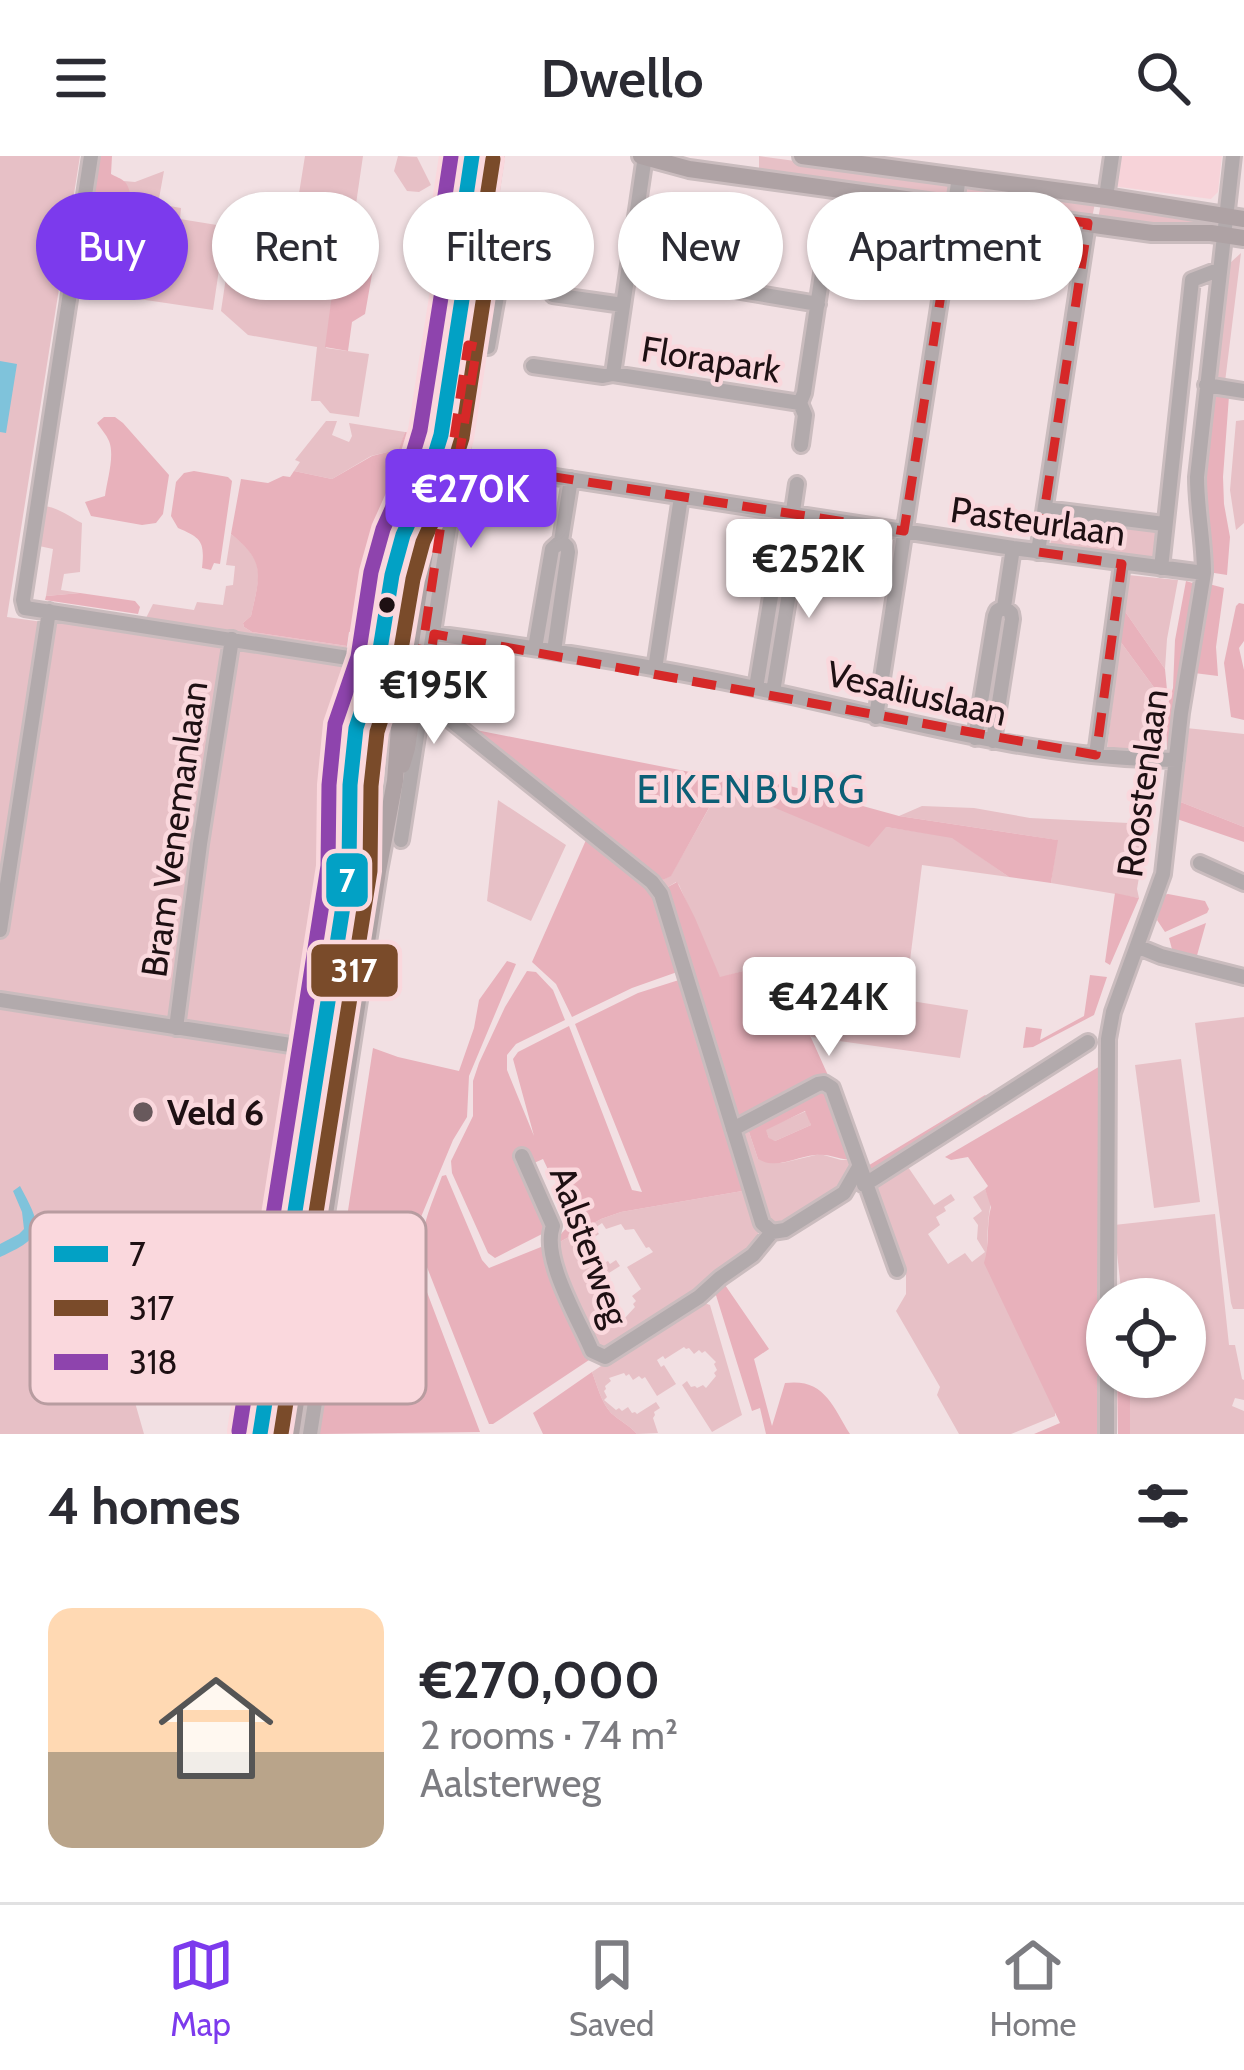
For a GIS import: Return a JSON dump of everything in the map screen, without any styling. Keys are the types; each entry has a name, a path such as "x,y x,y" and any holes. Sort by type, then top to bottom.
{"main road":[{"path":"476,192 481,156"},
{"path":"489,192 494,156"},
{"path":"644,156 689,169 859,192"},
{"path":"802,156 928,165 959,177 1235,217"},
{"path":"1083,222 1244,238"},
{"path":"325,1212 350,1054 369,870 395,782 396,748 414,697 428,533 443,496 476,300"},
{"path":"291,1434 296,1404"}],"street":[{"path":"91,156 25,608 348,658"},
{"name":"Florapark","path":"639,192 644,156"},
{"path":"1106,197 1112,156"},
{"name":"Roostenlaan","path":"1107,1278 1108,1039 1113,1012 1163,874 1204,573 1196,477 1218,270 1224,235 1235,217 1233,156"},
{"path":"957,192 959,177"},
{"path":"1038,552 1088,223"},
{"name":"Roostenlaan","path":"1161,568 1192,280 1218,270"},
{"name":"Florapark","path":"783,298 818,304"},
{"path":"401,840 414,697 434,634 472,346 488,347 497,300"},
{"name":"Florapark","path":"591,300 622,304"},
{"name":"Florapark","path":"613,374 623,300"},
{"name":"Florapark","path":"802,445 805,416 800,403 819,300"},
{"path":"876,716 938,300"},
{"name":"Florapark","path":"533,366 800,403"},
{"path":"1206,385 1244,391"},
{"name":"Pasteurlaan","path":"459,463 1204,573"},
{"path":"535,648 551,549 561,542 571,479"},
{"path":"773,692 790,581 784,572 797,484"},
{"path":"655,668 681,497"},
{"name":"Pasteurlaan","path":"1045,509 1164,524"},
{"path":"554,651 568,552 561,542"},
{"path":"975,738 996,613 1004,608 1013,548"},
{"path":"1096,755 1123,564"},
{"path":"756,688 774,578 784,572"},
{"path":"993,742 1012,616 1004,608"},
{"path":"0,930 49,611"},
{"name":"Vesaliuslaan","path":"434,634 655,668 993,742 1176,760"},
{"name":"Bram Venemanlaan","path":"176,1028 232,640"},
{"path":"414,697 652,881 661,894 762,1222 772,1232"},
{"path":"1200,863 1244,883"},
{"path":"1138,947 1161,956 1243,971"},
{"path":"0,1000 350,1054"},
{"path":"864,1185 1088,1042"},
{"path":"734,1129 818,1084 832,1088 897,1270"},
{"name":"Aalsterweg","path":"522,1156 553,1226 549,1238 556,1269 592,1351 605,1357 699,1297 753,1256 772,1232 785,1230 844,1192"},
{"path":"859,1167 844,1192 871,1202"},
{"path":"1107,1398 1107,1434"},
{"path":"310,1434 315,1404"}],"highlighted area":[{"path":"955,205 1088,223 1038,552 1122,564 1096,755 434,634 424,699 415,697 468,345 477,347 458,462 904,531"}],"shaded area":[{"path":"0,156 80,156 74,192 36,192 36,300 57,300 7,617 50,623 57,617 158,638 159,633 223,643 227,648 373,664 355,712 343,797 345,858 288,1212 30,1212 30,1404 135,1404 144,1434 0,1434"},
{"path":"99,156 112,156 111,174 129,192 94,192"},
{"path":"305,156 363,156 358,192 299,192"},
{"path":"398,156 417,157 431,185 419,192 407,191 394,171"},
{"path":"759,156 942,181 949,183 950,192 906,192 759,168"},
{"path":"1116,156 1222,156 1218,192 1211,199 1112,186"},
{"path":"164,171 160,192 127,192 124,181 135,182"},
{"path":"968,186 1013,192 966,192"},
{"path":"1083,201 1095,203 1092,218 1083,217"},
{"path":"1101,203 1205,216 1204,229 1098,219"},
{"path":"188,220 212,224 213,310 146,300 188,300"},
{"path":"1241,253 1225,382 1215,380 1230,263"},
{"path":"223,300 332,300 326,348 369,354 359,417 330,413 320,401 311,401 317,347 248,335 221,311"},
{"path":"331,300 367,300 365,314 352,322 348,351 325,347"},
{"path":"1213,393 1229,396 1223,477 1230,537 1227,575 1208,572 1211,561 1202,483"},
{"path":"104,417 123,423 169,475 163,514 156,523 91,516 85,502 105,496 110,468 109,441 97,423"},
{"path":"1244,420 1244,523 1236,530 1230,490 1236,421"},
{"path":"326,421 337,421 332,435 349,442 349,423 405,432 400,449 371,456 332,479 294,471 300,462 295,460"},
{"path":"405,432 422,435 422,442 428,444 416,481 384,543 367,634 349,632 347,646 244,627 251,616 258,570 250,553 231,534 241,479 268,483 290,477 294,471 332,479 372,456 399,449"},
{"path":"194,471 232,481 220,564 214,563 211,570 202,568 200,542 178,528 171,516 176,482"},
{"path":"45,506 82,523 80,572 64,574 61,590 80,593 46,596 53,549 39,546"},
{"path":"1054,519 1159,531 1157,559 1050,546"},
{"path":"231,534 251,553 258,570 251,616 244,627 347,646 346,653 145,620 153,604 194,610 197,602 223,605 226,586 233,585 235,566 226,565"},
{"path":"1128,575 1178,580 1165,669 1124,610"},
{"path":"1186,581 1196,584 1196,590 1167,752 1166,710"},
{"path":"1209,584 1224,588 1216,647 1218,676 1194,673"},
{"path":"80,593 135,601 138,614 45,600 46,596"},
{"path":"1239,603 1244,604 1244,641 1239,648 1244,720 1231,717 1224,663"},
{"path":"1124,610 1165,669 1167,690 1161,697 1120,641"},
{"path":"1120,641 1161,697 1159,753 1107,749"},
{"path":"382,665 386,670 393,668 384,726 364,716"},
{"path":"466,728 690,772 790,786 899,816 1058,840 1051,883 1009,877 952,838 886,827 869,847 725,787 720,788 671,876 663,880"},
{"path":"1186,728 1244,734 1244,827 1178,801"},
{"path":"721,787 886,827 952,837 1009,877 922,865 905,1000 968,1010 960,1058 811,1037 775,961 720,978 679,885 666,888 663,880 671,875"},
{"path":"498,800 566,845 531,921 487,901"},
{"path":"1178,801 1244,827 1244,842 1177,819"},
{"path":"922,806 1148,824 1139,898 1051,883 1057,840 899,816"},
{"path":"590,838 653,888 680,971 572,1017 556,984 532,962"},
{"path":"677,882 720,977 777,962 831,1082 738,1119 666,888"},
{"path":"1115,893 1139,898 1110,965 1105,962"},
{"path":"1163,895 1205,901 1209,909 1165,932 1157,920"},
{"path":"1206,923 1196,959 1173,953 1169,938"},
{"path":"507,961 516,964 469,1076 467,1117 423,1212 348,1212 373,1048 459,1071 479,1000"},
{"path":"527,971 536,972 553,990 565,1020 516,1044 507,1055 507,1070 534,1136 513,1059 569,1026 632,1190 642,1192 575,1024 638,993 682,979 748,1190 621,1212 558,1243 569,1225 559,1195 569,1191 562,1175 552,1178 543,1159 525,1167 549,1226 546,1232 495,1258 488,1253 451,1161 473,1116 473,1081 479,1063"},
{"path":"1090,975 1107,977 1094,1015 1023,1048 1026,1027 1042,1029 1040,1040 1084,1016"},
{"path":"1244,1017 1244,1309 1233,1309 1195,1023"},
{"path":"1181,1059 1200,1202 1154,1208 1135,1065"},
{"path":"1102,1065 1101,1278 1086,1278 1086,1398 1100,1398 1100,1434 1034,1434 1060,1423 984,1263 991,1207 988,1186 968,1157 945,1157"},
{"path":"826,1090 854,1160 820,1155 765,1162 758,1159 747,1126","holes":["805,1111 811,1125 775,1141 766,1130"]},
{"path":"985,1095 995,1104 869,1177 866,1167"},
{"path":"804,1112 811,1125 770,1140 765,1129"},
{"path":"747,1126 758,1159 782,1163 820,1154 854,1160 856,1168 846,1188 788,1225 771,1221 742,1133"},
{"path":"908,1167 934,1205 951,1194 955,1200 936,1217 940,1225 928,1234 948,1264 965,1253 972,1262 985,1252 973,1218 982,1211 973,1197 985,1189 991,1204 987,1253 1055,1416 1011,1434 959,1434 937,1395 940,1387 896,1311 906,1294 906,1274 874,1187"},
{"path":"446,1175 489,1268 541,1247 546,1250 592,1358 493,1424 489,1424 426,1265 426,1221"},
{"path":"748,1190 759,1224 758,1241 712,1274 707,1284 601,1352 559,1256 558,1243 621,1212","holes":["602,1223 606,1229 621,1224 625,1230 634,1229 653,1252 627,1267 641,1289 632,1296 635,1307 624,1319 609,1319 605,1313 599,1317 595,1310 601,1305 596,1291 602,1286 601,1278 620,1266 616,1260 604,1263 593,1252 593,1238 599,1234 595,1228"]},
{"path":"1215,1214 1229,1345 1235,1345 1244,1380 1244,1400 1235,1398 1232,1406 1244,1411 1244,1434 1130,1434 1130,1398 1206,1398 1206,1278 1120,1278 1114,1225"},
{"path":"723,1282 769,1349 754,1359 772,1426 785,1383 798,1383 818,1389 850,1434 766,1434 760,1408 752,1411 715,1292"},
{"path":"426,1289 480,1432 319,1434 324,1404 426,1404"},
{"path":"699,1301 710,1305 742,1415 712,1432 682,1385 687,1381 691,1387 706,1388 716,1376 716,1362 705,1351 694,1354 684,1347 657,1360 676,1384 657,1396 645,1377 633,1380 624,1373 609,1378 604,1400 616,1410 628,1407 637,1414 656,1402 660,1408 653,1418 658,1433 637,1434 608,1409 600,1393 592,1372"},
{"path":"592,1372 608,1409 637,1434 543,1434 533,1413"},
{"path":"1117,1398 1130,1398 1130,1434 1118,1434"}],"water":[{"path":"0,361 17,364 6,433 0,432"},
{"path":"20,1186 33,1212 30,1240 0,1257 0,1244 24,1229 13,1191"}],"transit line":[{"name":"318","path":"273,1212 328,866 335,724 358,657 383,529 420,430 448,253 444,202 451,156"},
{"name":"7","path":"295,1212 349,868 356,728 378,662 403,535 441,435 469,254 465,203 472,156"},
{"name":"317","path":"316,1212 370,871 377,732 398,667 423,542 462,438 490,257 486,204 493,159"},
{"name":"318","path":"239,1431 243,1404"},
{"name":"7","path":"260,1434 265,1404"},
{"name":"317","path":"281,1434 286,1404"}],"place":[{"name":"Veld 6","path":"143,1112"}],"district":[{"name":"EIKENBURG","path":"752,789"}]}
